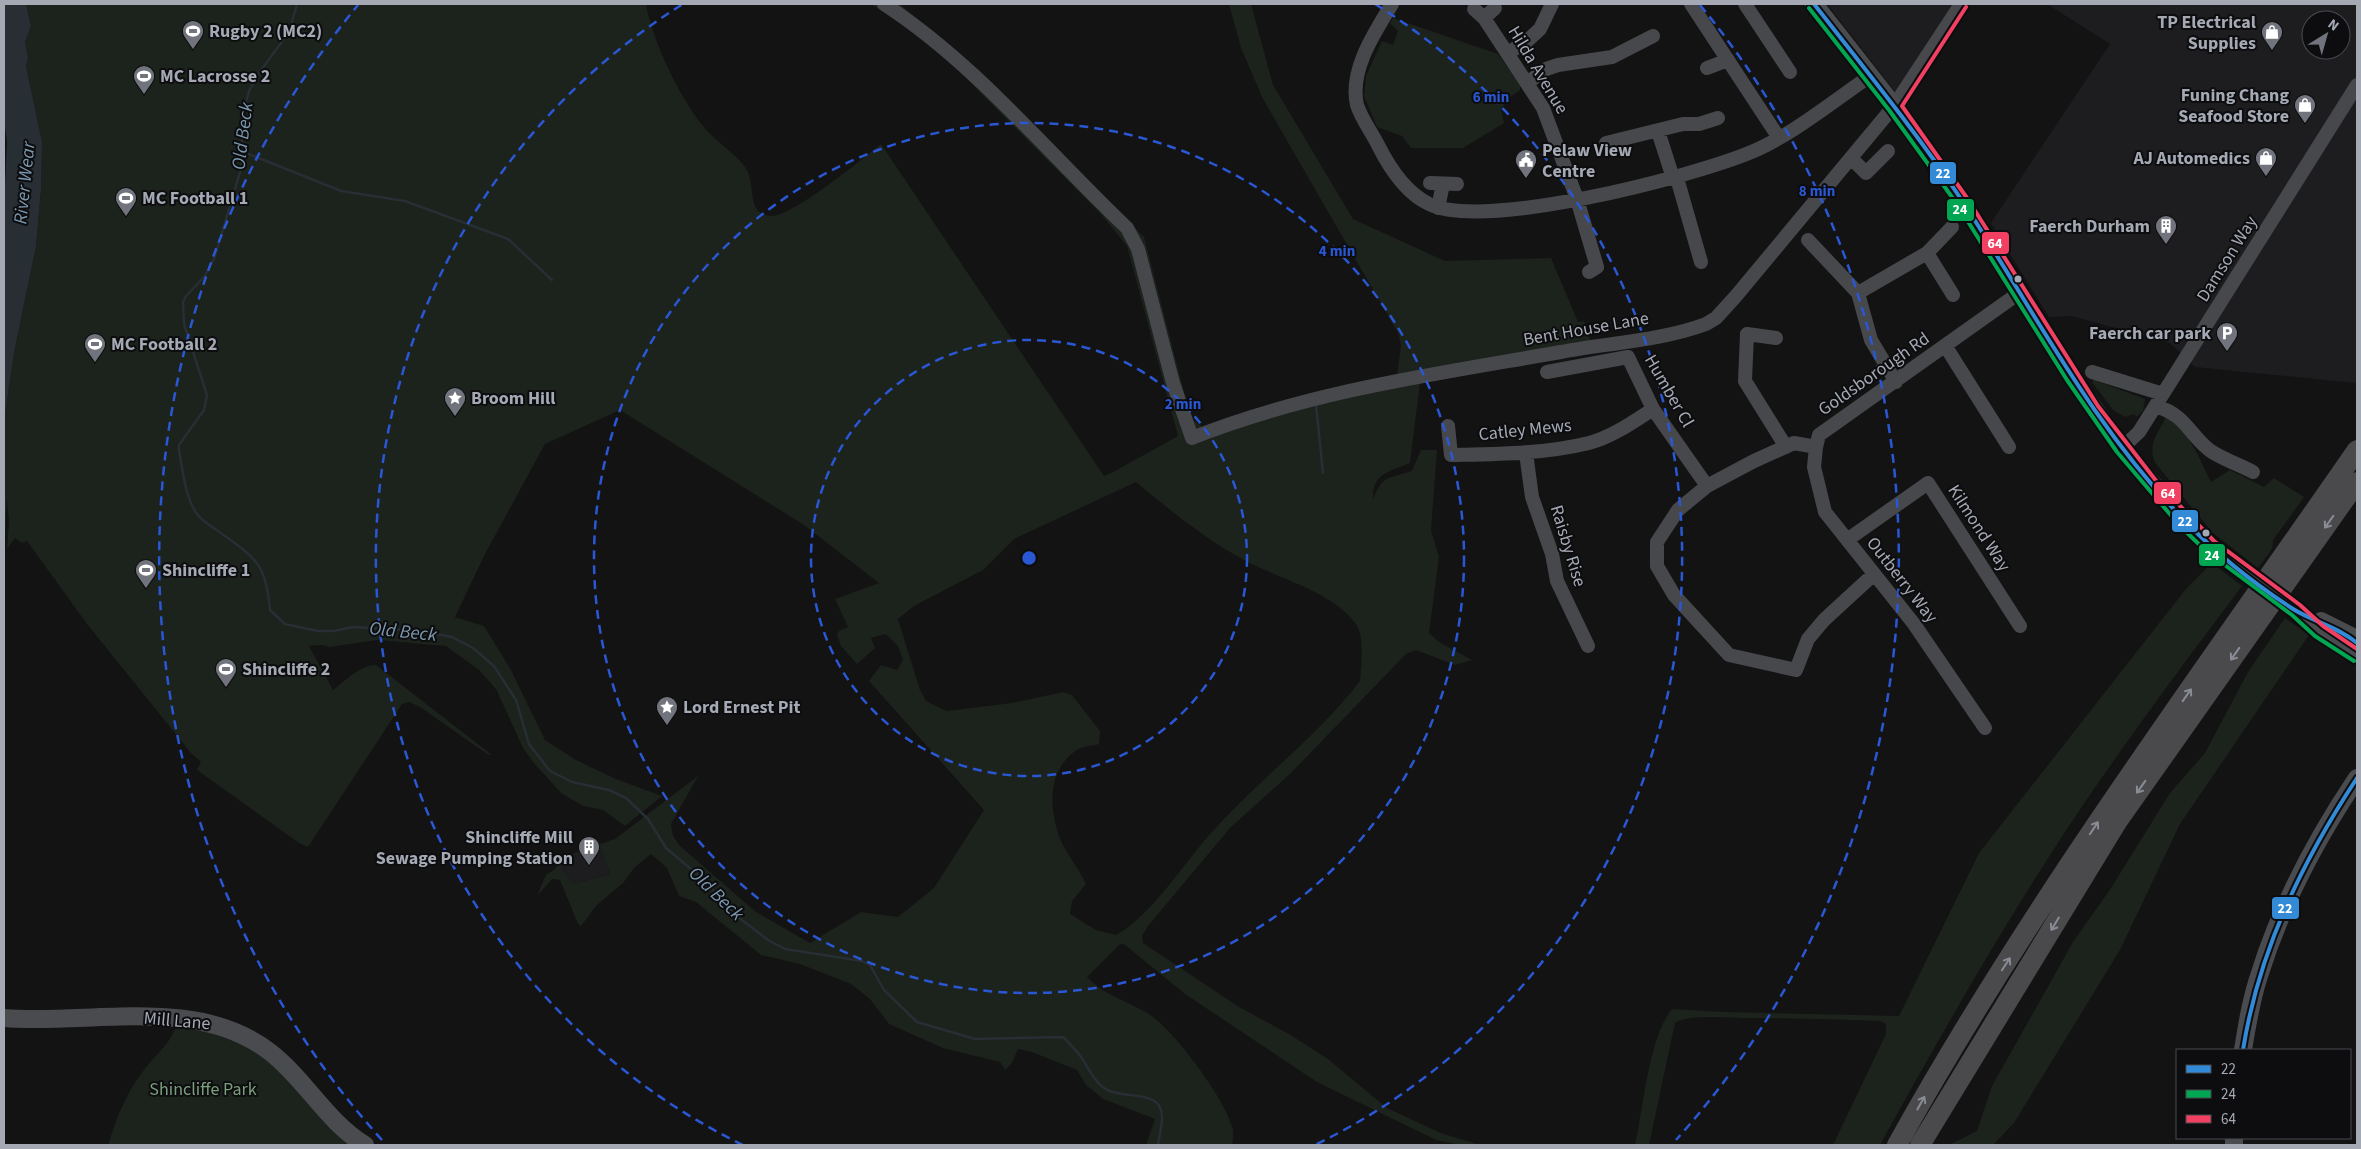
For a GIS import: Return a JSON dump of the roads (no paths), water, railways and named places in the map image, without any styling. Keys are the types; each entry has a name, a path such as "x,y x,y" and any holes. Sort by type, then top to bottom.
{"highway":[{"path":"1897,1145 1942,1064 2092,831 2357,450"},
{"path":"1920,1145 2117,822 2357,482"}],"main road":[{"path":"1814,4 1894,106 1962,201 2068,371 2122,448 2185,522 2210,546 2296,610 2320,631 2357,656"},
{"path":"2296,610 2354,639"},
{"path":"2242,1049 2259,976 2277,924 2327,823 2357,778"},
{"name":"Mill Lane","path":"4,1018 33,1020 179,1018 218,1024 238,1032 270,1052 305,1085 346,1130 365,1145"}],"street":[{"name":"Bent House Lane","path":"884,4 918,26 958,59 1127,228 1138,249 1173,383 1192,438 1227,424 1294,404 1396,381 1628,341 1706,324 1716,318 1736,296 1894,106 1961,4"},
{"path":"1392,4 1359,66 1356,90 1358,106 1383,154 1399,178 1420,199 1433,206 1453,211 1500,210 1538,206 1645,186 1675,178 1751,153 1779,138 1870,76"},
{"path":"1508,52 1527,41 1540,29 1552,4"},
{"path":"1691,4 1779,138"},
{"path":"1745,4 1790,72"},
{"name":"Hilda Avenue","path":"1495,8 1479,13 1508,52 1543,108 1577,199 1598,270"},
{"path":"1527,83 1552,67 1612,57 1653,36"},
{"path":"1707,68 1728,60"},
{"name":"Damson Way","path":"2122,448 2139,432 2160,400 2357,85"},
{"path":"1606,144 1683,124 1699,124 1719,116"},
{"path":"1658,131 1701,262"},
{"path":"1851,158 1870,177 1888,151"},
{"path":"1433,206 1443,183"},
{"path":"1858,293 1927,253 1952,227"},
{"path":"1808,240 1858,293 1871,340 1896,382"},
{"path":"1927,253 1953,295"},
{"name":"Goldsborough Rd","path":"1816,447 1819,435 2019,294"},
{"path":"1776,338 1747,334 1745,380 1786,447"},
{"path":"1946,346 2009,447"},
{"name":"Humber Cl","path":"1547,372 1628,357 1653,409 1707,486"},
{"path":"2092,372 2160,400 2210,451 2253,472"},
{"name":"Catley Mews","path":"1448,426 1451,455 1526,453 1589,442 1615,432 1653,409"},
{"path":"1816,447 1794,443 1754,461 1707,486 1678,510 1656,542 1657,566 1674,595 1729,655 1796,670 1808,639 1824,620 1874,574"},
{"name":"Outberry Way","path":"1816,447 1814,466 1825,512 1914,624 1985,728"},
{"name":"Raisby Rise","path":"1526,453 1532,497 1552,554 1556,581 1588,646"},
{"name":"Kilmond Way","path":"1847,540 1928,483 2020,626"}],"water":[{"name":"River Wear","path":"4,4 26,4 31,26 25,42 28,58 26,66 42,142 41,189 36,246 14,353 4,421 4,204 7,142 4,119"}],"waterway":[{"name":"Old Beck","path":"297,4 289,32 259,73 249,91 243,114 241,169 214,259 204,277 186,296 183,302 184,324 207,395 204,410 179,445 187,492 197,514 250,555 262,571 270,610 285,624 318,631 334,631 353,627 420,631 452,637 473,648 494,666 516,700 529,744 550,771 572,782 609,790 626,798 648,819 666,848 704,880 734,914 768,940 785,949 862,961 870,965 884,990 917,1022 975,1039 1063,1037 1079,1054 1094,1077 1104,1088 1112,1092 1149,1098 1156,1102 1161,1108 1162,1118 1158,1145"},
{"path":"241,151 341,191 405,201 508,239 552,280"},
{"path":"1316,405 1323,473"}],"place":[{"name":"Rugby 2 (MC2)","path":"193,50"},
{"name":"TP Electrical Supplies","path":"2272,51"},
{"name":"MC Lacrosse 2","path":"144,95"},
{"name":"Funing Chang Seafood Store","path":"2305,124"},
{"name":"AJ Automedics","path":"2266,177"},
{"name":"Pelaw View Centre","path":"1526,179"},
{"name":"MC Football 1","path":"126,217"},
{"name":"Faerch Durham","path":"2166,245"},
{"name":"Faerch car park","path":"2227,352"},
{"name":"MC Football 2","path":"95,363"},
{"name":"Broom Hill","path":"455,417"},
{"name":"Shincliffe 1","path":"146,589"},
{"name":"Shincliffe 2","path":"226,688"},
{"name":"Lord Ernest Pit","path":"667,726"},
{"name":"Shincliffe Mill Sewage Pumping Station","path":"589,866"}],"park label":[{"name":"Shincliffe Park","path":"203,1089"}]}
